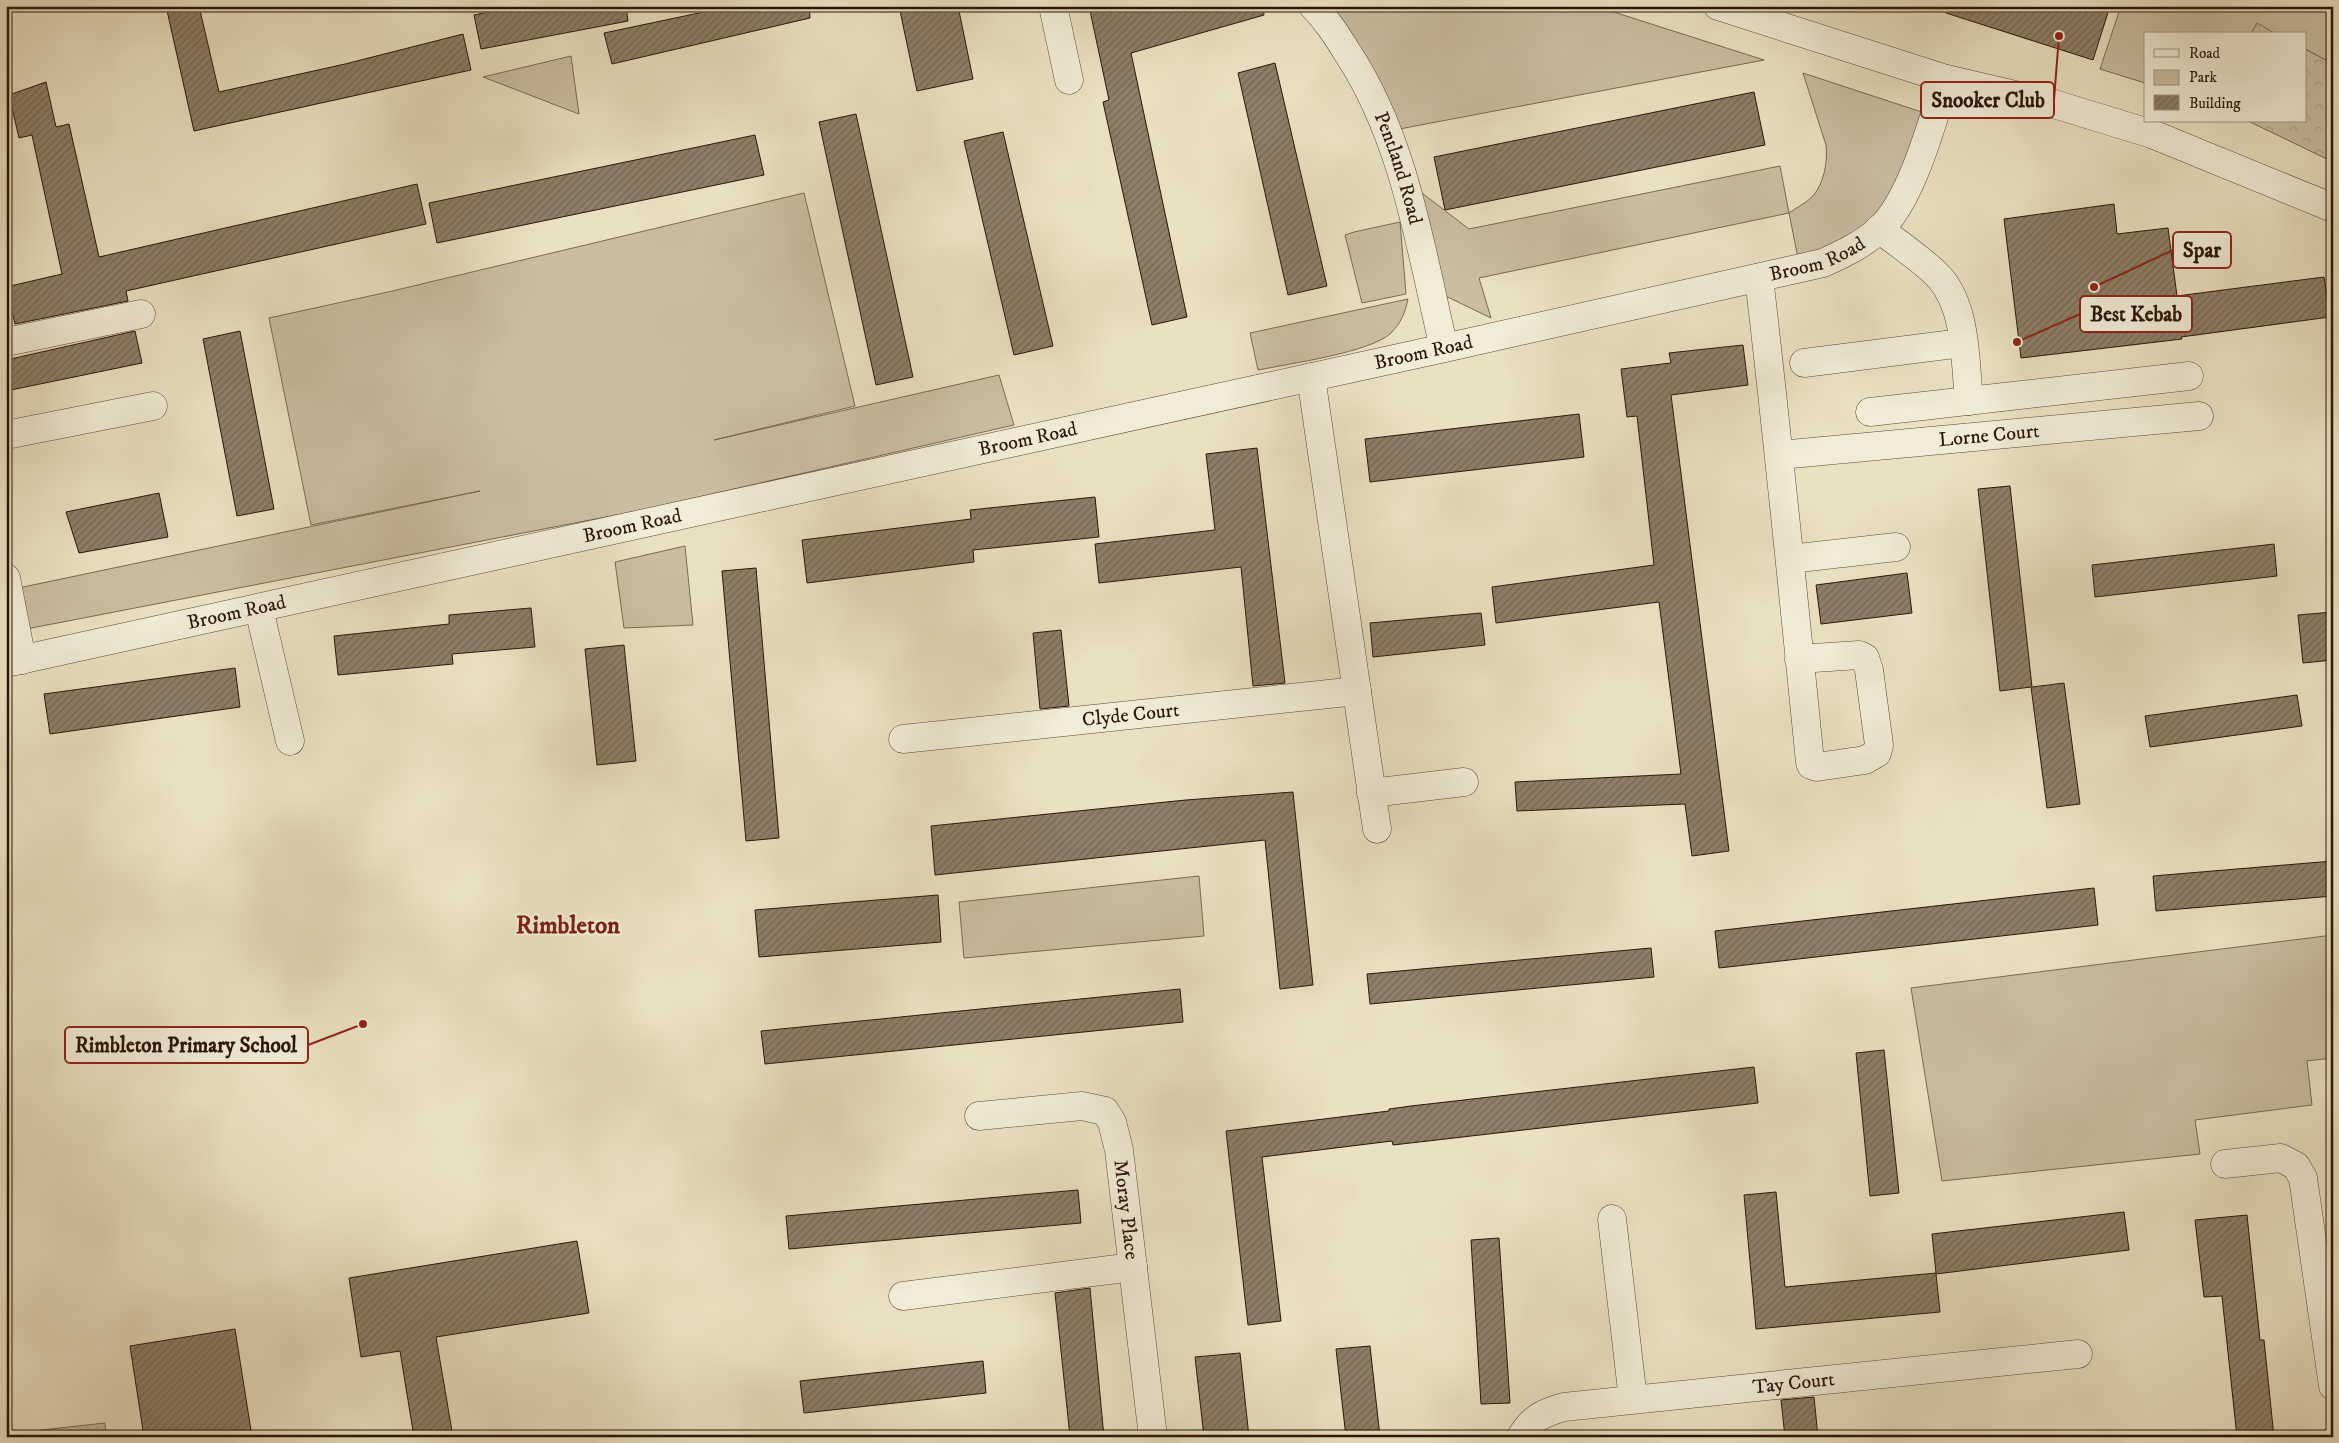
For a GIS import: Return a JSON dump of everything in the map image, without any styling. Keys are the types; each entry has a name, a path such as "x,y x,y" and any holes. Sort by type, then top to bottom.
{"street":[{"path":"1053,6 1069,80"},
{"name":"Pentland Road","path":"1313,6 1326,19 1359,69 1389,131 1405,180 1444,348"},
{"path":"1718,6 1946,79 2054,104 2152,134 2333,208"},
{"name":"Broom Road","path":"14,662 1444,348 1822,263 1852,250 1879,229 1895,211 1909,182 1946,79"},
{"path":"1879,229 1940,278 1953,300 1962,344 1969,401"},
{"path":"1759,278 1780,455 1799,659 1810,762 1818,767 1865,760 1876,753 1879,745 1868,662 1865,658 1859,655 1799,659"},
{"path":"6,342 141,314"},
{"path":"1804,363 1962,344"},
{"path":"1870,412 2189,376"},
{"path":"1311,377 1377,829"},
{"path":"6,435 153,406"},
{"name":"Lorne Court","path":"1780,455 2198,416"},
{"path":"1790,558 1896,548"},
{"path":"6,578 14,662"},
{"path":"259,609 290,741"},
{"name":"Clyde Court","path":"903,740 1357,691"},
{"path":"1371,793 1464,782"},
{"name":"Moray Place","path":"979,1116 1082,1106 1105,1111 1112,1122 1119,1150 1153,1437"},
{"path":"2224,1164 2281,1158 2296,1166 2303,1178 2331,1354 2333,1386"},
{"path":"1612,1219 1633,1399"},
{"path":"903,1296 1133,1267"},
{"name":"Tay Court","path":"1521,1437 1530,1423 1549,1411 1564,1407 2078,1354"}],"green space":[{"path":"1313,6 1595,6 1764,60 1389,131"},
{"path":"2121,6 2333,6 2333,64 2306,50 2306,32 2272,32 2257,24 2252,32 2144,32 2144,83 2100,69"},
{"path":"2257,23 2273,32 2252,32"},
{"path":"2306,50 2333,64 2333,162 2250,122 2306,122"},
{"path":"571,56 579,114 483,77"},
{"path":"1803,73 1934,116 1895,211 1800,268 1789,213 1810,199 1816,192 1820,186 1826,158 1826,145"},
{"path":"1780,166 1789,213 1479,278 1491,318 1431,289 1405,180 1469,229"},
{"path":"804,193 855,406 714,440 999,375 1014,425 642,510 16,631 9,590 480,491 311,525 269,318 388,292"},
{"path":"1400,222 1406,294 1362,303 1345,235"},
{"path":"1408,299 1400,322 1391,333 1381,340 1329,356 1258,370 1250,333"},
{"path":"685,546 693,625 624,628 615,562"},
{"path":"1199,876 1204,936 964,958 959,902"},
{"path":"2333,935 2333,1058 2307,1061 2312,1105 2195,1120 2200,1154 1942,1181 1911,988"},
{"path":"105,1423 106,1437 41,1437 41,1430"}],"building":[{"path":"166,6 199,6 219,92 345,64 463,34 471,70 194,131"},
{"path":"517,6 626,6 628,21 481,49 474,15"},
{"path":"732,6 809,6 810,18 612,64 604,33"},
{"path":"899,6 958,6 973,79 917,91"},
{"path":"1089,6 1263,6 1264,15 1131,53 1187,317 1152,325 1103,102 1109,100"},
{"path":"1947,6 2110,6 2093,60 1946,13"},
{"path":"1275,63 1327,286 1288,295 1238,73"},
{"path":"46,82 56,127 69,124 99,257 417,184 426,224 126,291 128,301 15,324 6,287 62,274 32,135 19,138 9,95"},
{"path":"1754,92 1765,145 1445,210 1434,157"},
{"path":"856,114 913,377 876,385 819,122"},
{"path":"1003,132 1053,346 1014,355 964,141"},
{"path":"755,135 764,175 437,243 429,203"},
{"path":"2114,204 2117,234 2168,228 2177,296 2324,277 2330,317 2181,337 2182,339 2021,358 2004,219"},
{"path":"135,331 142,363 6,391 6,360"},
{"path":"240,331 274,509 237,516 203,339"},
{"path":"1743,345 1748,385 1671,395 1729,851 1692,856 1685,804 1517,811 1515,782 1681,774 1659,602 1496,623 1492,587 1654,565 1637,416 1627,417 1621,369 1671,363 1669,353"},
{"path":"1579,414 1584,457 1370,482 1365,439"},
{"path":"1257,448 1285,683 1253,686 1241,567 1099,583 1095,544 1215,530 1206,454"},
{"path":"2010,486 2032,687 2064,683 2080,804 2047,808 2031,687 2000,691 1978,489"},
{"path":"159,493 168,537 79,553 66,512"},
{"path":"1095,497 1099,537 973,550 974,562 807,583 802,540 971,519 970,510"},
{"path":"2274,544 2277,576 2095,597 2092,565"},
{"path":"756,568 779,838 746,841 722,571"},
{"path":"1907,573 1912,613 1821,624 1816,585"},
{"path":"531,608 535,647 452,654 453,664 338,675 334,636 449,624 449,615"},
{"path":"2333,612 2333,660 2303,663 2298,615"},
{"path":"1481,613 1485,645 1373,657 1370,623"},
{"path":"1061,630 1069,706 1040,709 1033,633"},
{"path":"624,645 636,761 597,765 585,649"},
{"path":"235,668 240,707 50,734 44,694"},
{"path":"2297,695 2302,726 2150,747 2145,716"},
{"path":"1293,792 1313,985 1280,989 1265,840 935,875 931,826 1186,800"},
{"path":"2333,861 2333,896 2156,911 2153,876"},
{"path":"2094,888 2098,925 1719,968 1715,931"},
{"path":"938,895 941,942 759,957 755,910"},
{"path":"1651,948 1654,977 1370,1004 1367,974"},
{"path":"1180,989 1183,1022 765,1064 761,1031"},
{"path":"1884,1050 1899,1193 1870,1196 1856,1053"},
{"path":"1754,1067 1758,1103 1393,1145 1392,1141 1262,1157 1281,1321 1248,1325 1226,1131 1389,1111 1389,1109 1411,1106"},
{"path":"1078,1190 1081,1223 789,1249 786,1216"},
{"path":"1776,1192 1785,1287 1936,1273 1932,1234 2124,1212 2129,1250 1936,1274 1940,1312 1756,1329 1744,1195"},
{"path":"2247,1215 2260,1340 2264,1340 2274,1437 2237,1437 2222,1296 2204,1297 2195,1220"},
{"path":"1499,1238 1510,1403 1481,1404 1471,1240"},
{"path":"577,1241 589,1313 436,1337 453,1437 414,1437 400,1351 361,1357 349,1278"},
{"path":"1090,1288 1104,1437 1070,1437 1055,1293"},
{"path":"235,1329 252,1437 144,1437 130,1346"},
{"path":"1370,1346 1380,1437 1346,1437 1336,1349"},
{"path":"1240,1353 1249,1437 1204,1437 1195,1357"},
{"path":"983,1361 986,1393 804,1413 800,1381"},
{"path":"1814,1397 1818,1437 1785,1437 1781,1400"}],"place":[{"name":"Snooker Club","path":"2059,36"},
{"name":"Spar","path":"2094,287"},
{"name":"Best Kebab","path":"2017,342"},
{"name":"Rimbleton Primary School","path":"363,1024"}],"district":[{"name":"Rimbleton","path":"568,925"}]}
